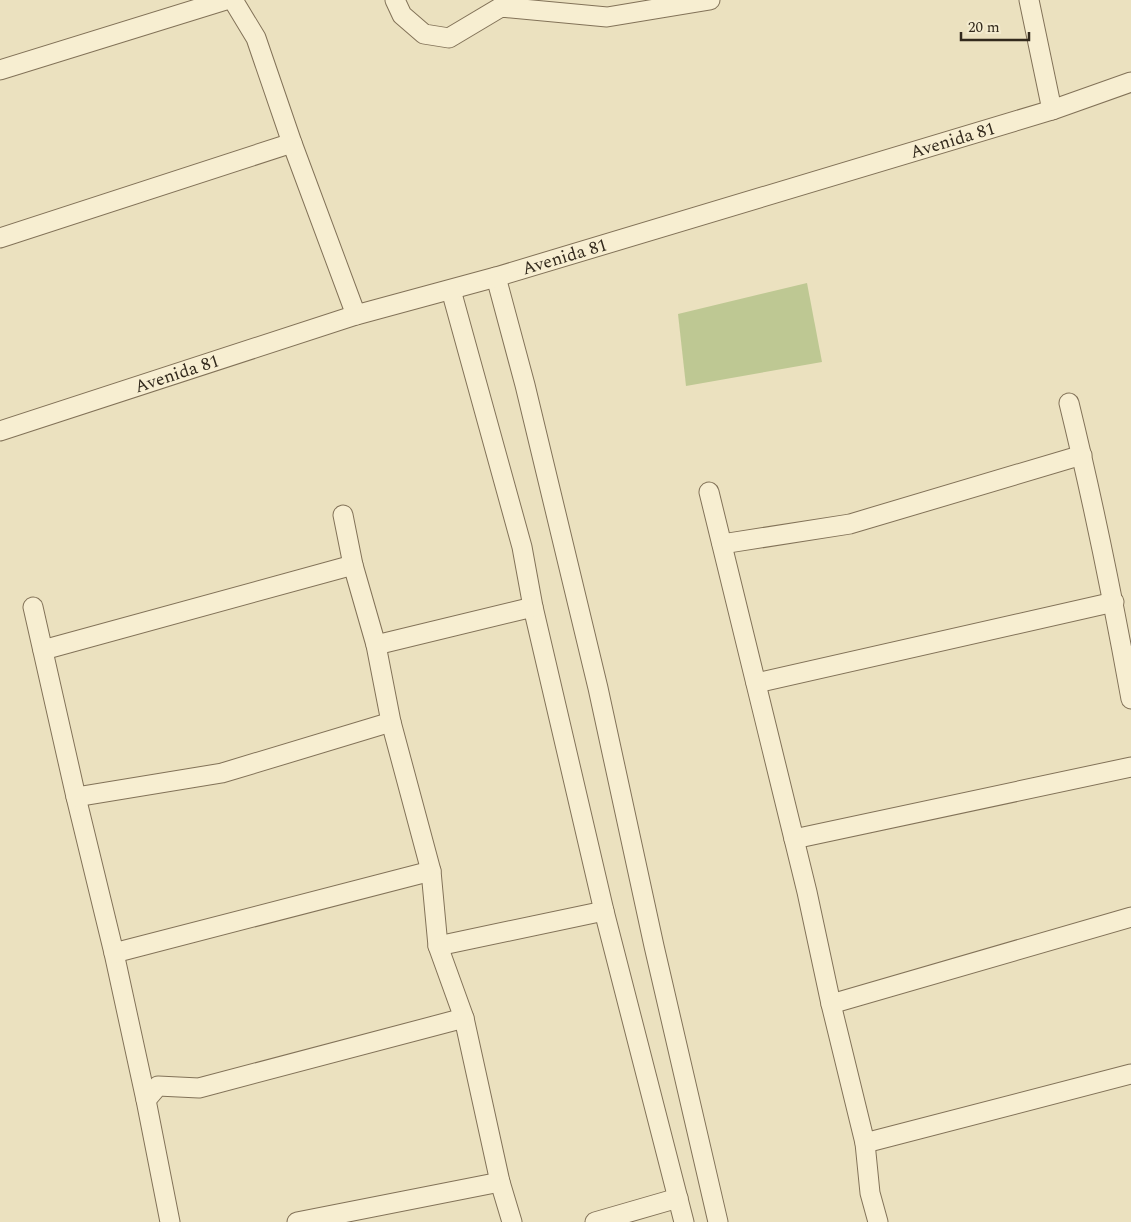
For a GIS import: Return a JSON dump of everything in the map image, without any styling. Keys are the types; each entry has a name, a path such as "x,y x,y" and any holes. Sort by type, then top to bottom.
{"street":[{"path":"0,70 226,0"},
{"path":"233,0 256,38 292,143 356,315"},
{"path":"395,0 402,14 424,34 449,38 501,7 607,17 710,0"},
{"path":"1030,0 1052,110"},
{"name":"Avenida 81","path":"0,432 356,315 496,277 1052,110 1131,82"},
{"path":"0,238 292,143"},
{"path":"496,277 525,385 598,688 654,946 718,1222"},
{"path":"451,290 522,547 533,607 604,910 684,1222"},
{"path":"1069,403 1114,602 1131,699"},
{"path":"722,544 850,524 1082,455"},
{"path":"709,492 794,840 865,1143 870,1193 878,1222"},
{"path":"343,515 353,566 376,644 391,722 431,871 438,946 464,1018 500,1182 512,1222"},
{"path":"43,650 353,566"},
{"path":"756,683 1114,602"},
{"path":"33,607 114,953 170,1222"},
{"path":"376,644 533,607"},
{"path":"76,797 222,773 391,722"},
{"path":"794,840 1131,767"},
{"path":"114,953 431,871"},
{"path":"438,946 604,910"},
{"path":"831,1004 1131,917"},
{"path":"146,1100 158,1086 199,1088 464,1018"},
{"path":"865,1143 1131,1074"},
{"path":"297,1222 500,1182"},
{"path":"595,1222 678,1198"}],"green space":[{"path":"807,283 822,362 686,386 678,314"}]}
